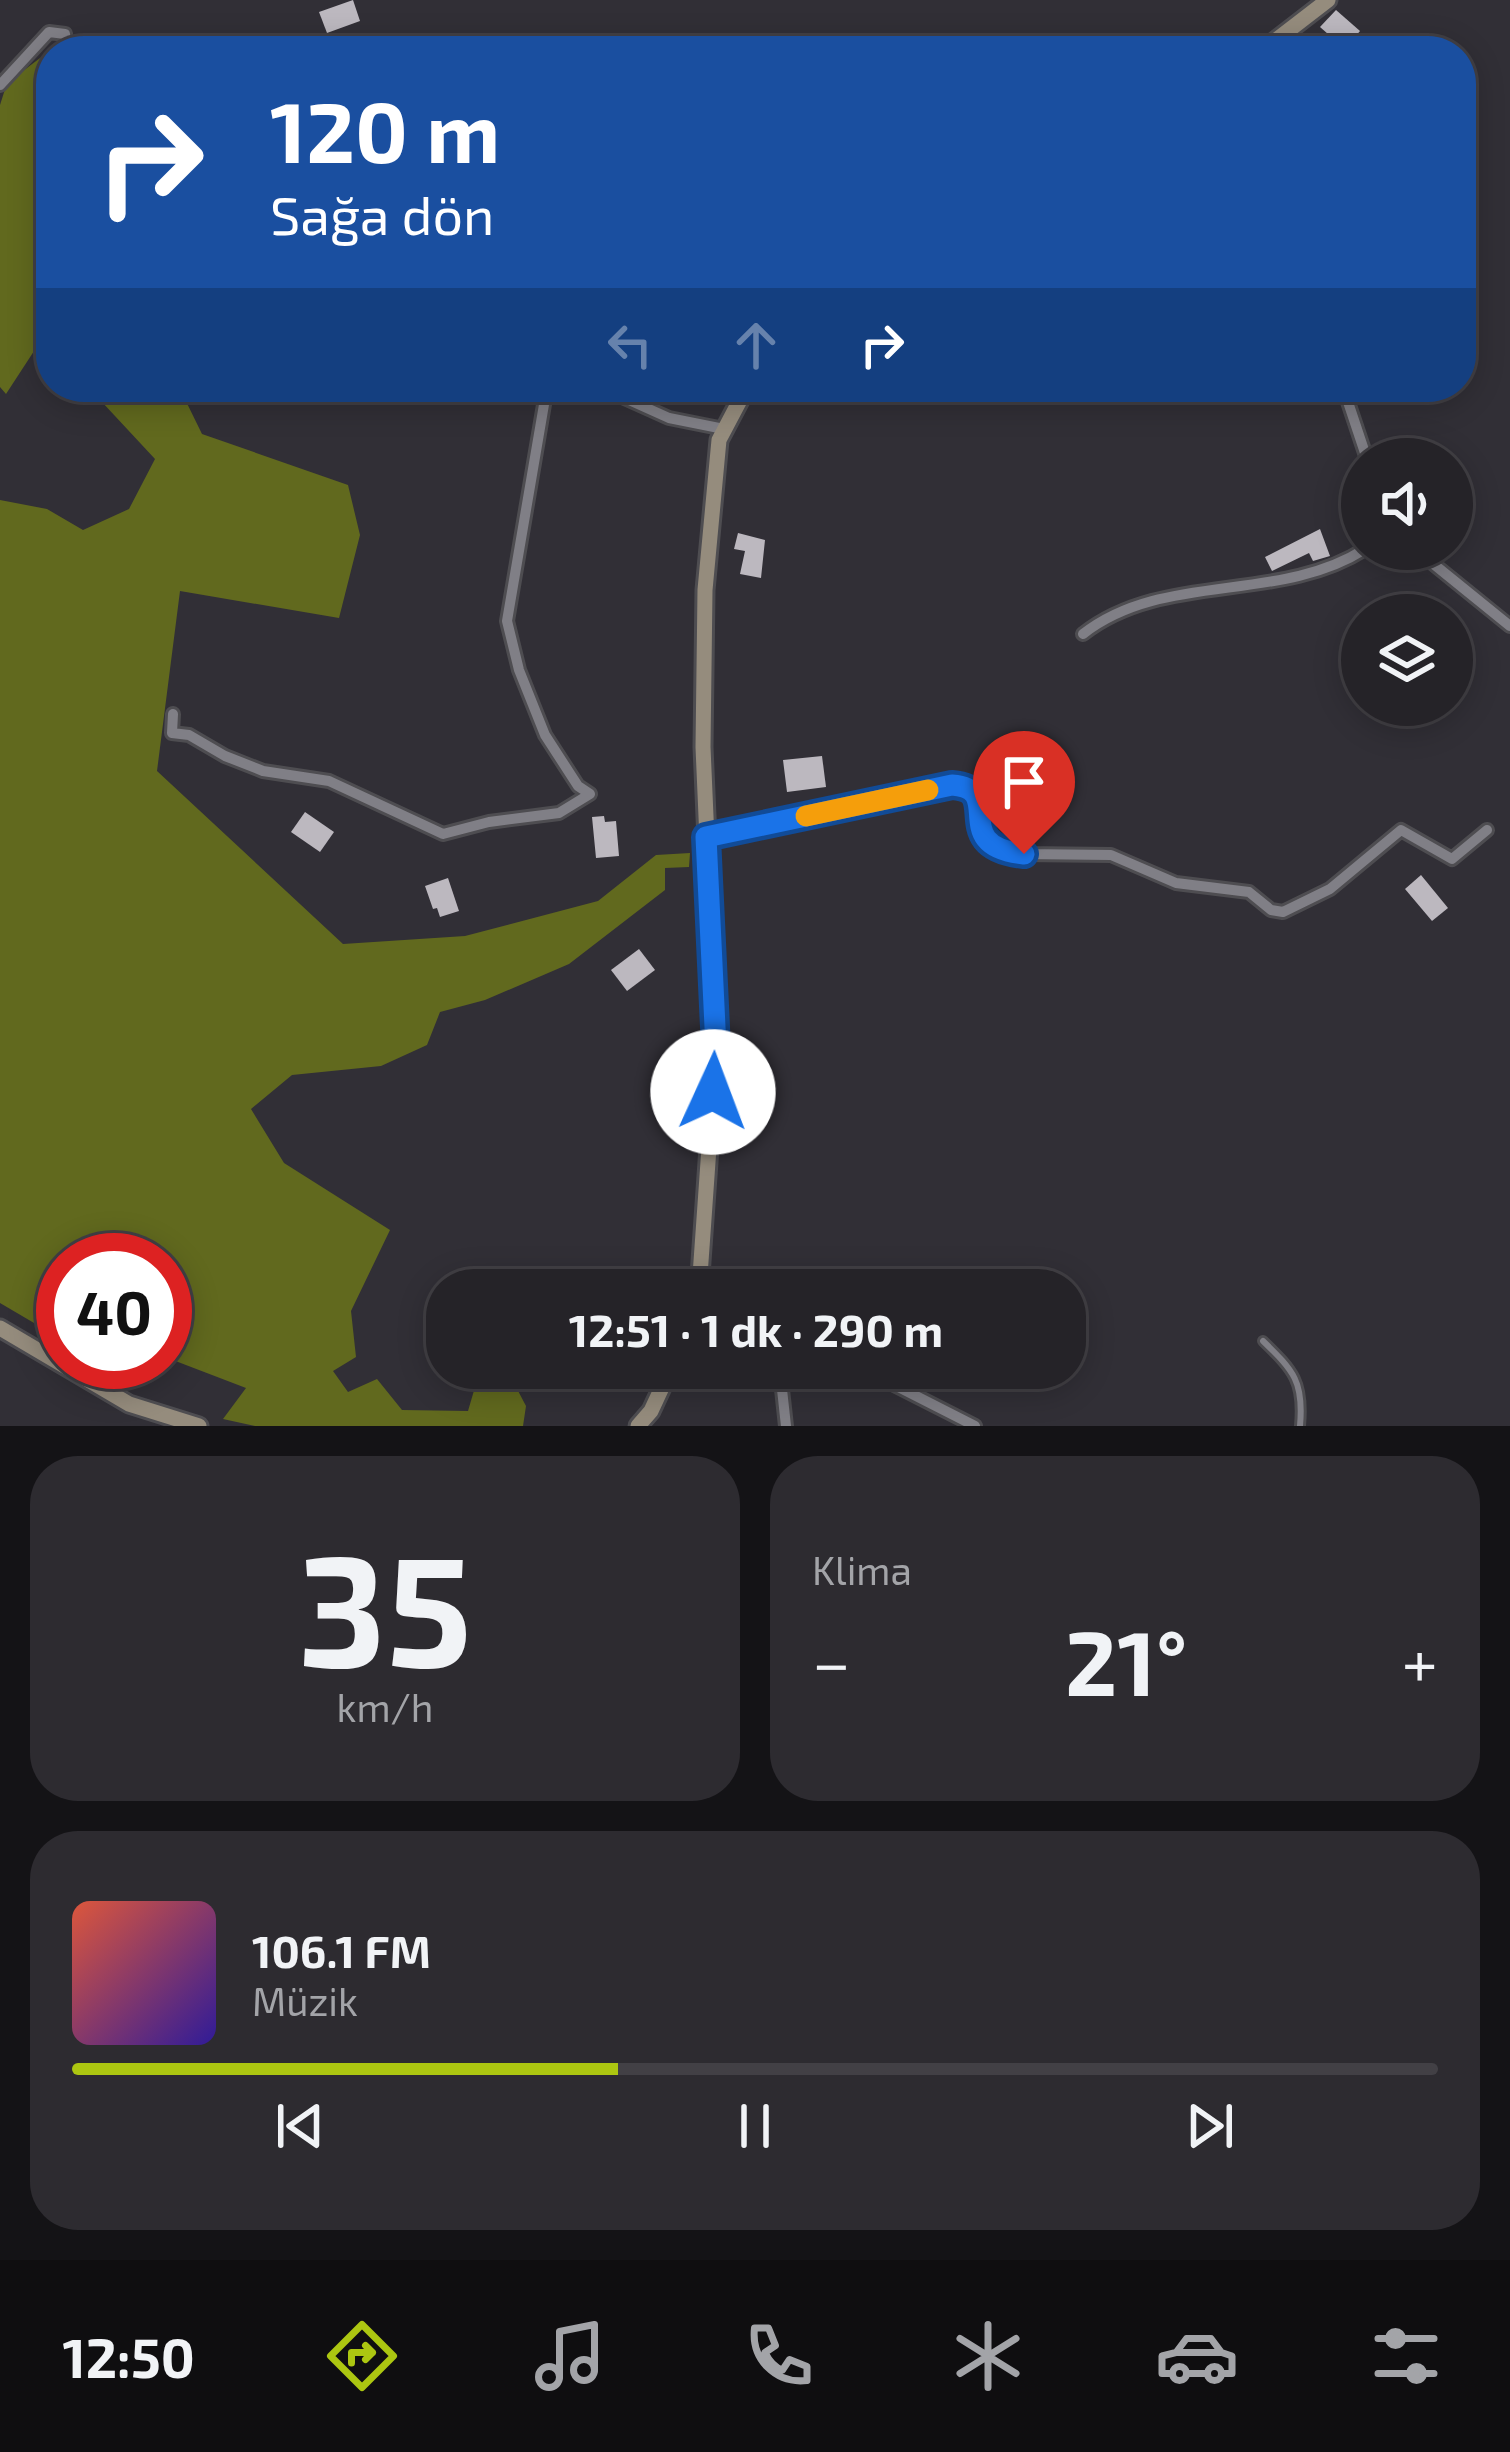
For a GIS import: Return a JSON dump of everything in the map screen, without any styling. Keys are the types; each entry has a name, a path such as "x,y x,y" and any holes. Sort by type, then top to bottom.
{"street":[{"path":"1283,36 1328,0"},
{"path":"0,85 36,46"},
{"path":"173,714 172,733 189,735 263,771 329,781 443,834 489,822 559,813 590,794 578,786 544,735 519,670 508,621 544,402"},
{"path":"633,402 669,418 724,429"},
{"path":"700,1269 716,1048 703,747 705,590 719,440 739,402"},
{"path":"1348,402 1360,438"},
{"path":"1083,634 1106,616 1137,602 1253,586 1341,561"},
{"path":"1441,570 1510,626"},
{"path":"706,837 910,793 965,786 977,796 982,832 995,850 1111,855 1176,884 1249,892 1271,910 1282,912 1330,889 1401,830 1452,859 1487,830"},
{"path":"0,1328 129,1404 199,1426"},
{"path":"638,1426 661,1389"},
{"path":"781,1389 786,1426"},
{"path":"902,1389 975,1426"}],"lane":[{"path":"1262,1341 1288,1365 1303,1396 1300,1426"}],"green space":[{"path":"36,61 36,348 6,394 0,387 0,105 7,83"},
{"path":"102,402 186,402 202,434 348,485 360,535 339,618 180,591 157,771 343,944 465,936 598,901 656,855 690,853 689,867 665,868 665,890 569,964 485,1000 440,1012 427,1045 381,1066 292,1075 251,1109 284,1163 390,1230 351,1311 356,1357 333,1371 348,1392 377,1379 402,1410 468,1411 474,1389 517,1389 526,1406 523,1426 255,1426 223,1419 246,1388 192,1367 192,1233 36,1233 36,1324 0,1303 0,500 47,509 83,530 129,509 155,459"}],"building":[{"path":"353,0 360,21 327,33 319,12"},
{"path":"1336,10 1360,31 1356,36 1330,36 1320,27"},
{"path":"1320,529 1330,556 1313,561 1309,553 1272,571 1265,557"},
{"path":"738,533 765,540 761,578 740,574 745,551 734,549"},
{"path":"822,756 826,787 787,792 783,760"},
{"path":"305,812 334,832 320,852 291,832"},
{"path":"604,816 605,822 616,821 619,856 596,858 592,817"},
{"path":"1421,875 1448,908 1432,921 1405,889"},
{"path":"448,878 459,911 440,917 425,886"},
{"path":"639,949 655,970 627,991 611,970"}],"slow traffic":[{"path":"806,816 928,790"}],"route":[{"path":"713,1092 716,1048 706,837 952,785 965,786 977,796 982,832 995,850 1024,854"}]}
